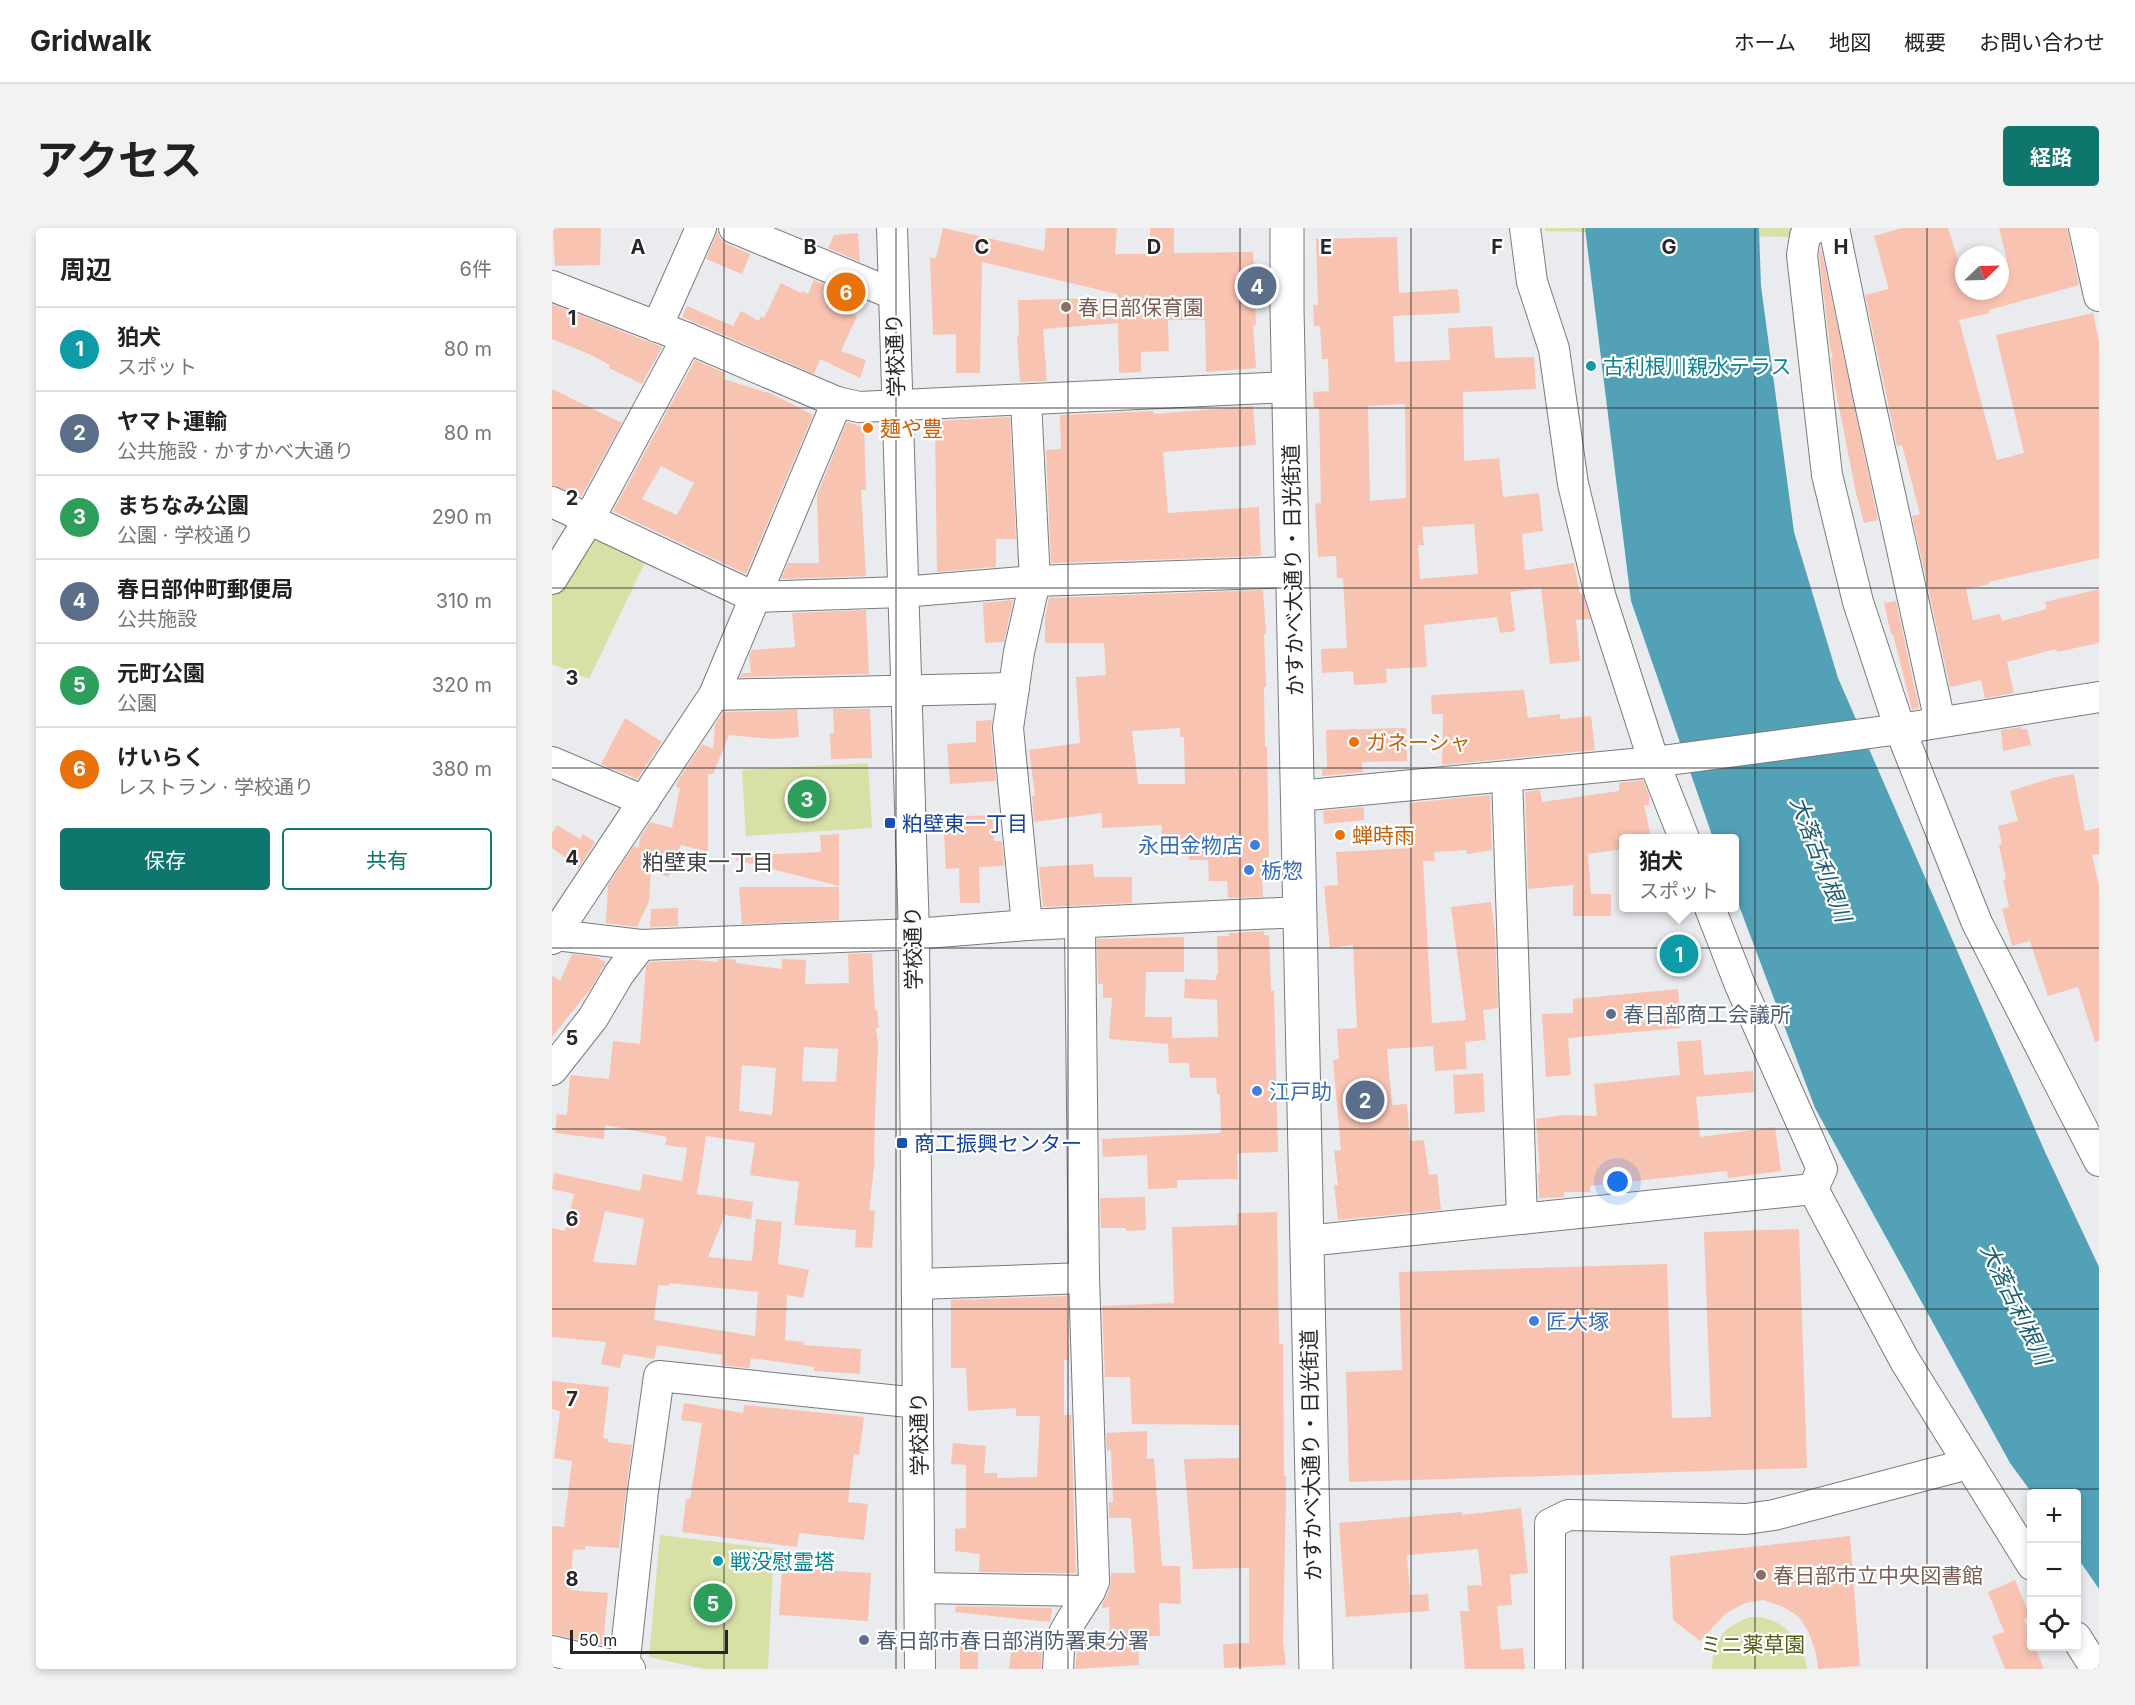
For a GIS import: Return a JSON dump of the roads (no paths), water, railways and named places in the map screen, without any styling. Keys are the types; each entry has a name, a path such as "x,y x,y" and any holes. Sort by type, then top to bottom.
{"main road":[{"name":"かすかべ大通り・日光街道","path":"1287,228 1316,1669"}],"street":[{"path":"657,327 701,228"},
{"path":"734,228 893,294"},
{"name":"学校通り","path":"892,228 914,934 920,1669"},
{"path":"1525,228 1532,282 1554,349 1573,484 1600,595 1654,762 1682,834"},
{"path":"2084,228 2099,296"},
{"path":"1940,722 1869,399 1836,229 1805,236 1802,255 1827,475 1858,602 1900,729 1977,923 2097,1152"},
{"path":"552,286 687,338 837,402 859,407 1289,387"},
{"path":"552,579 590,519 687,338"},
{"path":"1026,401 1035,581 1019,652 1008,728 1027,925"},
{"path":"837,402 714,695 554,937 641,945 914,934 1027,925 1300,912"},
{"path":"552,502 754,597 902,592 1035,581 1293,572"},
{"path":"714,695 1014,688"},
{"path":"1298,796 1654,762 1900,729 2099,697"},
{"path":"552,762 644,801"},
{"path":"1507,777 1522,1219"},
{"path":"1712,912 1740,984 1822,1169 1813,1189"},
{"path":"1058,1669 1061,1642 1094,1582 1084,1278 1080,924"},
{"path":"552,1070 592,1018 619,974 641,945"},
{"path":"1306,1241 1813,1189"},
{"path":"1813,1189 1905,1361 2027,1559"},
{"path":"918,1284 1084,1278"},
{"path":"552,1651 627,1668 643,1491 659,1376 918,1403"},
{"path":"1550,1669 1550,1524 1568,1515 1746,1519 1774,1515 1968,1464"},
{"path":"920,1588 1090,1591"},
{"path":"2081,1645 2096,1669"}],"water":[{"name":"大落古利根川","path":"1585,228 1759,228 1761,286 1794,532 1838,678 2045,1152 2099,1267 2099,1589 2081,1563 2081,1489 2029,1489 2010,1463 1815,1108 1739,906 1739,834 1712,834 1631,601"}],"place":[{"name":"春日部仲町郵便局","path":"1257,286"},
{"name":"けいらく","path":"846,292"},
{"name":"春日部保育園","path":"1066,307"},
{"name":"古利根川親水テラス","path":"1591,366"},
{"name":"麺や豊","path":"868,428"},
{"name":"ガネーシャ","path":"1354,742"},
{"name":"まちなみ公園","path":"807,799"},
{"name":"粕壁東一丁目","path":"890,823"},
{"name":"蝉時雨","path":"1340,835"},
{"name":"永田金物店","path":"1255,845"},
{"name":"栃惣","path":"1249,870"},
{"name":"狛犬","path":"1679,954"},
{"name":"春日部商工会議所","path":"1611,1014"},
{"name":"江戸助","path":"1257,1091"},
{"name":"ヤマト運輸","path":"1365,1100"},
{"name":"商工振興センター","path":"902,1143"},
{"name":"匠大塚","path":"1534,1321"},
{"name":"戦没慰霊塔","path":"718,1561"},
{"name":"春日部市立中央図書館","path":"1761,1575"},
{"name":"元町公園","path":"713,1603"},
{"name":"春日部市春日部消防署東分署","path":"864,1640"}],"district":[{"name":"粕壁東一丁目","path":"708,862"}],"park label":[{"name":"ミニ薬草園","path":"1753,1644"}]}
